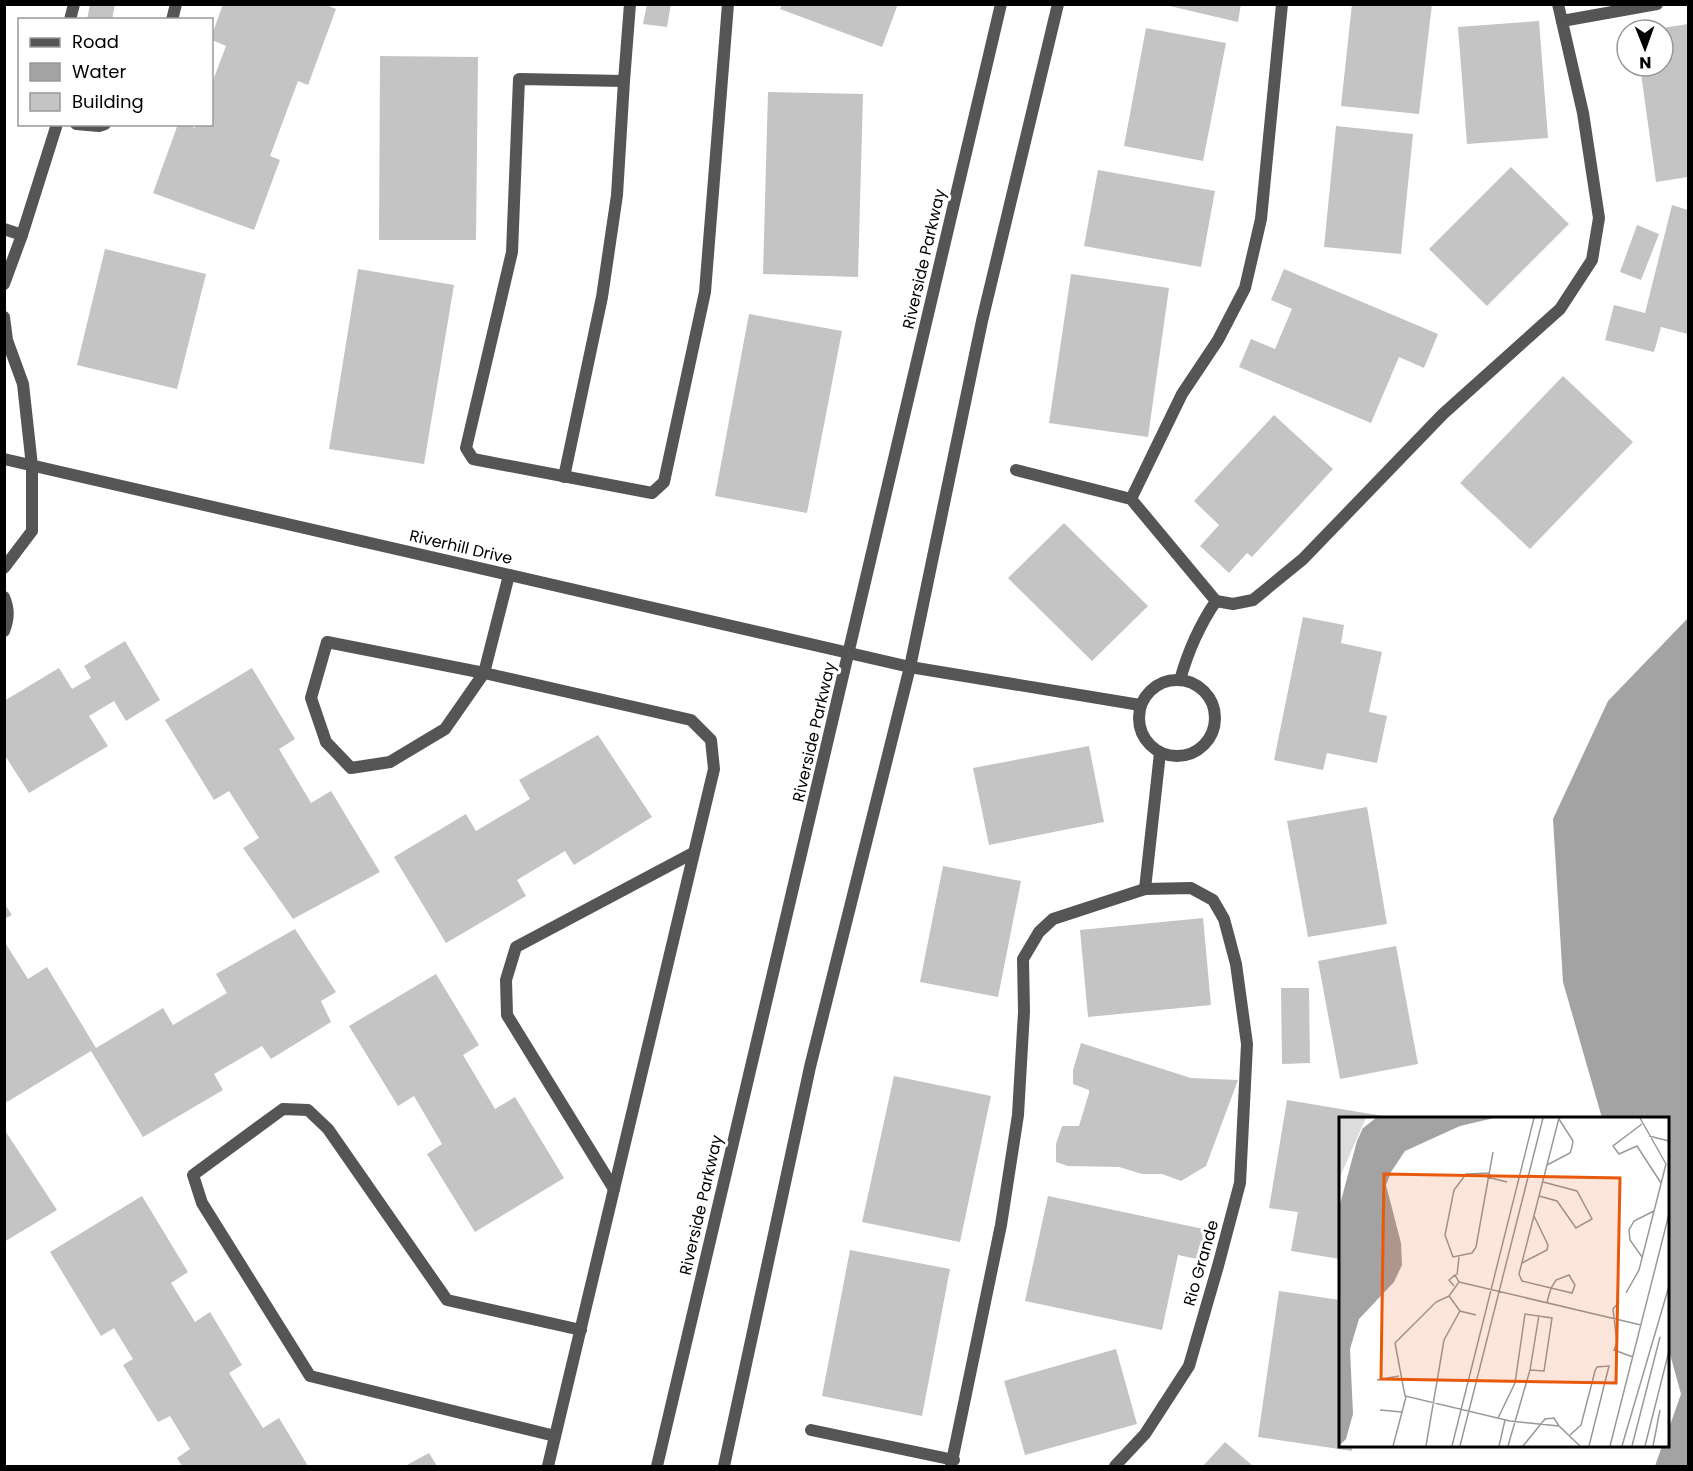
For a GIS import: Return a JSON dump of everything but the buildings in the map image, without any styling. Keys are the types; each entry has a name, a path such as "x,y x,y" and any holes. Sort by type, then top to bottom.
{"street":[{"path":"564,477 602,297 617,195 630,4"},
{"path":"624,81 519,79 513,252 466,448 473,459 652,493 664,482 705,292 728,4"},
{"name":"Riverside Parkway","path":"657,1467 1001,4"},
{"path":"724,1467 810,1067 910,667 982,321 1058,4"},
{"path":"1131,499 1182,394 1218,340 1245,288 1260,219 1282,4"},
{"path":"1016,470 1131,499 1216,601 1233,604 1253,600 1303,559 1443,414 1560,309 1592,260 1599,218 1583,113 1558,4"},
{"path":"1562,21 1657,4"},
{"path":"4,284 56,126"},
{"path":"4,229 22,235"},
{"path":"4,317 7,340 23,384 32,466 32,531 4,568"},
{"name":"Riverhill Drive","path":"4,459 910,667 1140,705"},
{"path":"509,575 484,672 445,729 390,762 351,768 326,742 311,698 327,642 484,672 691,720 711,740 714,769 548,1467"},
{"path":"4,597 8,607 8,621 4,630"},
{"path":"1180,680 1185,660 1199,627 1216,601"},
{"path":"1180,680 1195,684 1207,694 1214,706 1216,721 1211,735 1202,747 1189,755 1174,757 1160,753 1148,744 1141,733 1138,719 1140,705 1146,694 1156,686 1168,681 1180,680"},
{"path":"1145,889 1160,753"},
{"path":"614,1189 507,1015 506,980 516,947 693,853"},
{"name":"Rio Grande","path":"952,1463 1001,1226 1018,1115 1024,1012 1023,959 1039,932 1053,919 1145,889 1191,888 1213,900 1224,919 1236,964 1247,1044 1240,1183 1189,1366 1145,1434 1115,1467"},
{"path":"555,1436 310,1376 202,1203 193,1175 283,1109 308,1110 328,1130 447,1300 581,1330"},
{"path":"811,1430 952,1463"}],"water":[{"path":"1688,618 1688,1466 1655,1466 1662,1447 1669,1447 1669,1428 1681,1394 1669,1351 1669,1117 1602,1117 1563,982 1553,819 1608,701"}]}
